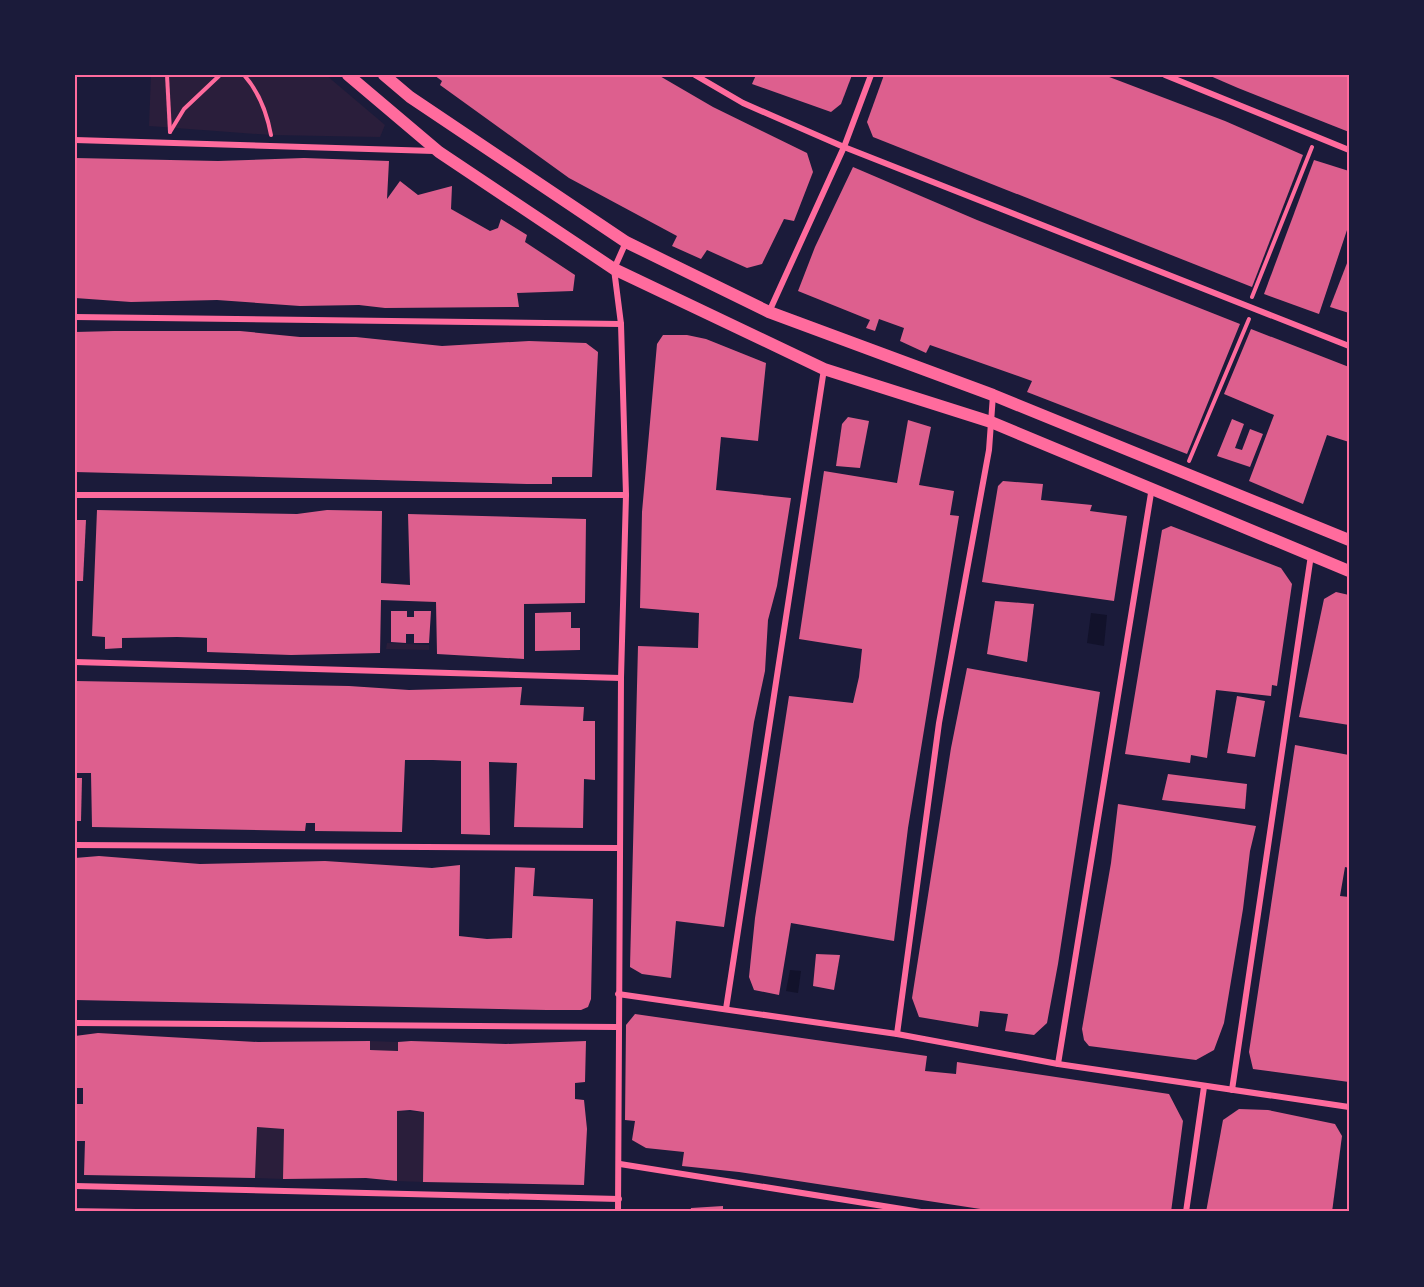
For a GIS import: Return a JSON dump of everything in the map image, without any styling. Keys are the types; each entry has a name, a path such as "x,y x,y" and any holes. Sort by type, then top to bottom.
{"main road":[{"path":"348,75 439,152 614,269 824,369 991,422 1152,487 1349,571"},
{"path":"384,75 410,97 626,242 769,312 993,395 1349,540"}],"street":[{"path":"695,75 743,102 844,147 1349,346"},
{"path":"769,312 844,147 871,75"},
{"path":"1164,75 1349,150"},
{"path":"75,140 439,152"},
{"path":"618,1212 620,1164 617,1027 621,678 626,495 621,324 614,269 626,242"},
{"path":"75,317 621,324"},
{"path":"726,1009 824,369"},
{"path":"897,1034 939,723 989,450 993,395"},
{"path":"1058,1064 1152,487"},
{"path":"75,495 626,495"},
{"path":"1232,1090 1311,555"},
{"path":"75,662 621,678"},
{"path":"75,845 619,848"},
{"path":"618,994 897,1034 1058,1064 1349,1107"},
{"path":"75,1023 617,1027"},
{"path":"1186,1212 1204,1087"},
{"path":"620,1164 921,1212"},
{"path":"75,1186 618,1199"}],"path":[{"path":"167,75 170,133 184,109 220,75"},
{"path":"246,75 256,88 268,114 271,135"}],"shaded area":[{"path":"151,75 326,75 385,125 380,137 271,135 149,126"},
{"path":"1091,613 1107,615 1104,646 1087,643"},
{"path":"387,643 429,645 429,650 386,649"},
{"path":"790,970 801,971 798,993 786,991"},
{"path":"370,1041 398,1042 398,1051 370,1050"},
{"path":"397,1111 424,1112 423,1182 397,1181"},
{"path":"257,1127 284,1129 283,1179 255,1178"}],"building":[{"path":"434,75 658,75 713,107 807,153 813,172 794,221 784,219 762,264 747,268 707,250 701,259 672,246 677,236 569,178 440,85 442,81"},
{"path":"756,75 852,75 841,104 831,112 752,84"},
{"path":"884,75 1104,75 1225,121 1303,155 1252,287 873,137 867,122"},
{"path":"1208,75 1349,75 1349,132 1238,88"},
{"path":"75,158 218,161 304,158 389,161 387,199 400,181 418,195 452,186 451,209 490,231 498,228 501,219 527,235 525,242 575,275 573,291 517,293 519,307 385,308 359,305 300,306 217,300 131,302 75,298"},
{"path":"1314,160 1349,171 1349,224 1319,314 1264,294"},
{"path":"853,167 977,220 1240,324 1187,454 1027,392 1032,381 930,345 926,353 900,341 904,328 879,319 875,331 866,328 870,320 798,291 815,247"},
{"path":"1349,258 1349,313 1330,307"},
{"path":"1251,329 1349,367 1349,442 1327,435 1303,504 1249,481 1274,415 1224,394"},
{"path":"240,331 300,337 356,337 442,346 529,341 586,343 598,352 592,477 552,477 552,484 527,484 75,472 75,332"},
{"path":"663,335 687,335 706,339 766,363 758,441 721,437 716,490 791,498 777,586 768,620 765,671 754,722 724,927 676,921 671,978 642,974 630,967 638,646 698,648 699,613 640,608 642,512 657,344"},
{"path":"848,417 869,421 860,468 836,466 842,424"},
{"path":"1232,419 1244,424 1235,448 1242,450 1250,429 1263,434 1250,467 1217,456"},
{"path":"908,420 931,427 919,485 954,491 950,515 959,516 908,828 894,941 791,923 779,995 754,990 749,977 755,918 789,696 853,703 859,677 862,649 799,639 824,471 897,483"},
{"path":"1003,481 1043,484 1041,500 1092,505 1090,511 1127,516 1114,601 982,582 998,486"},
{"path":"97,510 297,514 327,510 382,511 381,583 410,585 408,514 586,519 585,603 524,604 524,659 437,654 436,602 381,600 380,653 291,655 207,652 207,638 177,637 122,638 122,648 105,649 105,637 92,636"},
{"path":"75,520 86,520 83,581 75,581"},
{"path":"1171,526 1281,568 1292,584 1277,686 1272,685 1271,696 1216,690 1207,758 1191,755 1190,763 1125,754 1162,530"},
{"path":"1336,592 1349,595 1349,725 1299,717 1324,599"},
{"path":"995,601 1034,604 1027,662 987,654"},
{"path":"391,611 407,611 407,617 414,617 414,611 431,611 429,643 414,643 414,634 406,634 406,643 391,642"},
{"path":"571,612 571,628 580,628 580,650 535,651 535,613"},
{"path":"967,668 1100,692 1047,1023 1034,1035 1005,1031 1008,1014 980,1011 978,1027 919,1017 912,998 951,748"},
{"path":"75,681 349,686 409,690 522,687 520,705 584,707 583,721 595,721 595,780 584,779 583,828 514,827 517,763 489,762 490,835 461,834 461,761 433,760 405,760 402,832 315,831 315,823 306,823 305,831 92,827 91,773 75,773"},
{"path":"1237,696 1265,701 1255,757 1227,753"},
{"path":"1295,745 1349,755 1349,868 1345,867 1340,896 1349,897 1349,1082 1253,1069 1249,1052"},
{"path":"1168,774 1247,784 1245,809 1162,800"},
{"path":"75,778 82,778 81,821 75,821"},
{"path":"1118,804 1256,826 1250,851 1224,1023 1214,1050 1196,1060 1089,1046 1084,1040 1082,1029 1111,863"},
{"path":"99,856 200,864 325,861 432,868 460,865 459,936 487,939 512,938 515,867 535,868 533,896 593,899 591,999 588,1007 581,1010 75,1000 75,858"},
{"path":"816,954 840,955 834,990 813,986"},
{"path":"635,1014 927,1056 925,1071 956,1074 957,1062 1169,1094 1183,1121 1171,1212 1000,1212 739,1172 682,1166 684,1152 646,1148 632,1140 635,1121 625,1120 626,1025"},
{"path":"98,1033 258,1042 370,1041 370,1050 398,1051 398,1042 411,1041 506,1044 586,1041 585,1082 575,1083 575,1099 584,1100 587,1129 584,1185 423,1182 424,1112 410,1110 397,1111 397,1181 366,1178 283,1179 284,1129 257,1127 255,1178 84,1175 85,1141 75,1141 75,1104 83,1104 83,1088 75,1088 75,1036"},
{"path":"1239,1109 1268,1110 1335,1124 1342,1136 1332,1212 1206,1212 1223,1120"},
{"path":"723,1206 723,1212 690,1212 691,1208"},
{"path":"75,1208 136,1209 152,1210 75,1212"}]}
